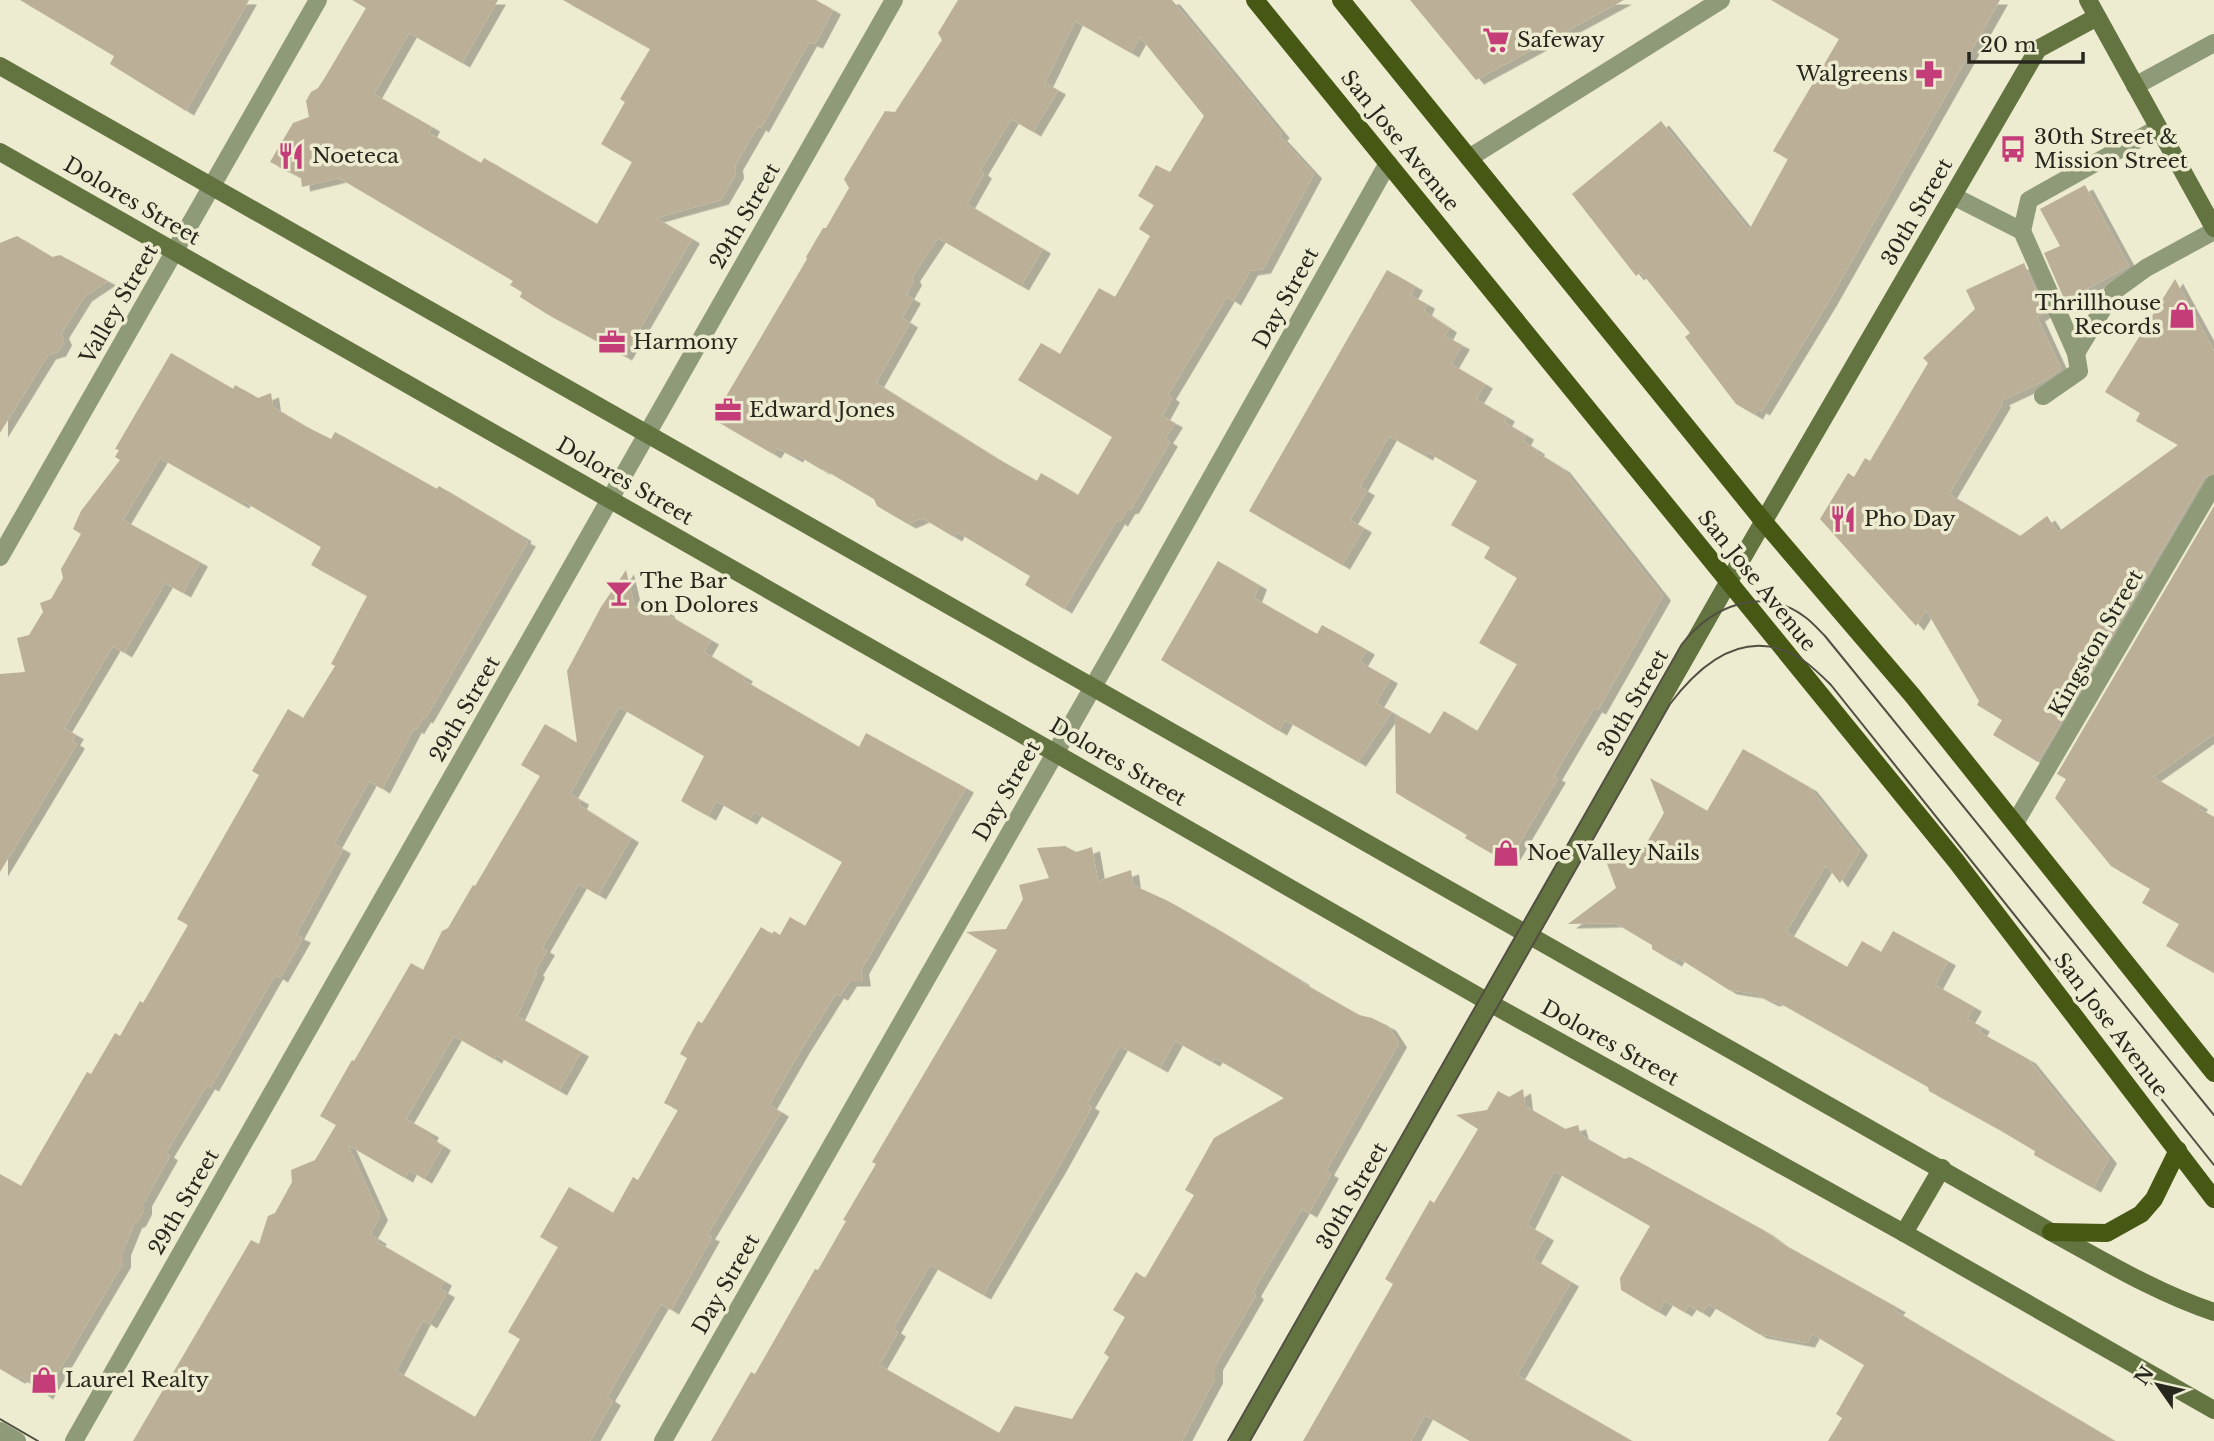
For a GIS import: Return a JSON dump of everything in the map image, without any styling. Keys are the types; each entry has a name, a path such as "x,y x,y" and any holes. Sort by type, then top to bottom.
{"main road":[{"name":"San Jose Avenue","path":"1255,0 1956,861 2214,1199"},
{"name":"San Jose Avenue","path":"1341,0 1764,522 1912,695 2214,1073"},
{"path":"2088,0 2214,230"},
{"name":"30th Street","path":"1238,1441 1729,581 2038,49 2097,17"},
{"path":"0,66 2052,1232 2135,1278 2214,1312"},
{"name":"Dolores Street","path":"0,152 1489,1002 1905,1233 2214,1410"},
{"path":"2052,1232 2107,1233 2141,1213 2154,1199 2178,1150"},
{"path":"1905,1233 1942,1168"}],"street":[{"name":"Valley Street","path":"0,557 318,0"},
{"name":"29th Street","path":"74,1441 894,0"},
{"path":"1469,158 1721,0"},
{"path":"2135,86 2214,43"},
{"path":"2021,231 2029,200 2158,128"},
{"name":"Day Street","path":"663,1441 1388,163"},
{"path":"1953,196 2021,231 2076,353 2078,371 2043,396"},
{"path":"2076,353 2113,292 2146,268 2214,230"},
{"name":"Kingston Street","path":"2015,823 2214,484"},
{"path":"0,1431 17,1441"}],"building":[{"path":"20,0 249,0 186,111 110,64 114,56"},
{"path":"352,0 498,0 462,63 409,33 374,94 432,127 429,133 481,163 484,158 597,224 632,162 601,144 625,102 620,99 650,49 563,0 816,0 833,10 815,44 809,42 761,128 758,126 735,166 736,174 721,200 656,218 692,239 624,356 547,314 520,297 522,292 510,285 513,281 339,178 302,187 301,178 270,162 293,123 309,117 306,101 324,79 366,8"},
{"path":"958,0 1172,0 1282,134 1279,136 1314,174 1263,269 1250,271 1233,301 1227,297 1168,395 1172,398 1162,416 1175,423 1165,439 1170,442 1131,509 1127,510 1120,522 1117,520 1064,609 1025,585 1030,576 957,532 954,537 922,518 908,524 877,506 874,499 823,469 777,448 773,454 718,422 720,418 715,415 849,188 844,179 885,111 895,112 942,40 938,33","holes":["1075,21 1131,53 1140,37 1204,116 1170,172 1156,165 1138,196 1154,205 1139,229 1150,236 1115,297 1099,288 1060,354 1041,343 1018,380 1112,437 1078,495 1041,473 1037,481 876,383 910,323 902,318 913,299 906,295 914,281 912,277 938,238 1021,286 1043,249 967,204 984,174 980,171 1011,119 1033,132 1058,90 1045,83"]},
{"name":"Safeway","path":"1410,0 1624,0 1476,80"},
{"path":"1771,0 2000,0 1829,301 1762,411 1758,409 1755,415 1736,404 1685,337 1690,333 1641,272 1636,276 1572,194 1661,121 1749,230 1788,159 1773,151 1839,39"},
{"path":"2085,185 2129,266 2065,301 2044,253 2060,246 2040,209"},
{"path":"17,236 52,257 60,255 108,281 84,297 61,334 64,341 58,352 48,355 0,433 0,243"},
{"path":"2024,263 2045,312 2037,317 2061,369 2046,380 2001,401 2003,403 1949,494 2020,536 2047,516 2058,532 2178,445 2136,421 2140,413 2105,392 2175,279 2214,351 2214,473 2204,478 2038,762 1993,735 2002,720 1977,705 1979,701 1926,610 1916,626 1820,519 1848,473 1854,477 1865,458 1870,461 1928,363 1923,358 1975,309 1966,290"},
{"path":"1387,270 1415,286 1410,295 1427,304 1424,311 1449,328 1445,336 1462,345 1451,364 1485,384 1476,399 1507,417 1504,422 1526,435 1523,441 1562,468 1663,596 1598,710 1594,708 1554,776 1558,778 1508,863 1396,793 1395,714 1430,734 1444,711 1477,731 1517,664 1479,643 1517,578 1484,558 1490,547 1451,525 1477,481 1427,452 1425,456 1389,436 1360,487 1367,491 1350,520 1364,528 1342,565 1249,511"},
{"path":"171,353 233,389 235,385 258,398 271,393 273,407 305,426 331,439 335,432 437,489 439,486 524,537 522,539 528,542 425,719 423,718 416,730 414,728 382,789 369,781 334,844 343,849 296,935 303,938 280,978 275,975 211,1087 207,1085 166,1153 170,1156 144,1202 144,1210 138,1222 134,1224 123,1251 123,1263 45,1395 21,1377 17,1379 0,1369 0,1174 21,1186 87,1072 91,1074 115,1033 120,1036 140,1001 143,1003 188,925 177,919 259,775 252,771 288,709 303,718 335,666 331,664 367,596 311,565 321,547 243,501 241,504 160,458 123,520 200,562 183,593 165,583 124,653 113,646 64,728 76,735 72,741 77,744 0,872 0,674 25,672 17,638 29,635 43,612 40,603 51,599 63,578 61,569 81,534 73,529 81,511 120,460 115,457 119,450 115,449"},
{"path":"2214,506 2214,734 2153,777 2200,805 2198,808 2214,817 2214,973 2166,946 2179,924 2142,903 2150,889 2111,866 2055,798 2066,779 2057,774"},
{"path":"1218,561 1259,585 1254,598 1317,634 1322,625 1367,650 1360,662 1390,679 1376,703 1392,712 1358,762 1285,720 1279,731 1161,660"},
{"path":"626,570 635,608 656,606 711,640 704,652 745,677 743,680 859,747 866,733 966,788 861,970 863,982 849,982 840,996 836,994 802,1048 769,1105 781,1112 707,1235 712,1237 671,1310 661,1304 607,1397 613,1401 590,1441 133,1441 251,1240 259,1244 268,1216 275,1213 292,1182 291,1170 315,1160 336,1125 320,1116 411,963 423,970 442,931 448,928 473,885 475,886 540,776 521,765 545,724 577,743 567,671 601,607","holes":["619,707 704,756 681,801 708,816 716,801 749,820 754,812 842,862 805,926 790,917 780,935 774,931 772,934 761,927 702,1023 698,1021 680,1054 687,1058 664,1103 678,1110 638,1180 633,1177 613,1213 569,1187 540,1237 558,1247 508,1332 520,1339 475,1417 396,1371 423,1320 429,1324 447,1293 440,1289 444,1281 377,1242 379,1240 370,1234 380,1216 348,1145 405,1178 409,1170 424,1179 443,1146 429,1137 431,1133 406,1119 454,1036 494,1059 496,1055 559,1091 581,1052 517,1016 537,973 535,971 547,951 542,948 579,884 598,895 631,838 579,805 581,800 570,794"]},
{"path":"1743,749 1809,787 1860,851 1840,883 1826,865 1786,932 1847,967 1862,941 1881,952 1893,931 1948,961 1935,985 1974,1007 1967,1019 1982,1027 1979,1032 2028,1059 2109,1159 2093,1188 2034,1155 2035,1151 1998,1129 1929,1091 1928,1087 1776,1001 1771,1002 1755,994 1729,990 1677,957 1674,962 1615,923 1568,924 1616,888 1602,850 1632,868 1664,813 1650,778 1707,811"},
{"path":"1065,846 1076,852 1092,847 1098,881 1131,870 1133,885 1168,901 1222,932 1359,1015 1388,1026 1399,1043 1326,1171 1331,1174 1309,1213 1302,1209 1253,1292 1256,1295 1215,1366 1215,1379 1182,1441 711,1441 751,1372 755,1374 815,1269 818,1270 876,1164 872,1162 997,950 966,932 1006,929 1023,899 1019,885 1049,878 1037,848","holes":["1175,1041 1212,1062 1215,1058 1284,1098 1214,1138 1185,1190 1194,1195 1145,1278 1136,1272 1113,1310 1125,1317 1104,1353 1109,1357 1072,1419 1015,1406 999,1433 879,1365 898,1332 893,1329 930,1265 983,1295 1092,1107 1087,1104 1120,1046 1160,1068"]},
{"path":"1523,1089 1525,1106 1565,1129 1578,1125 1581,1135 1624,1159 1630,1157 1765,1231 1781,1243 1898,1308 1895,1311 2115,1441 1828,1441 1842,1418 1836,1414 1864,1365 1812,1334 1807,1343 1759,1334 1708,1304 1702,1313 1689,1305 1684,1312 1665,1301 1658,1312 1621,1290 1620,1278 1650,1226 1554,1171 1527,1225 1546,1236 1533,1259 1571,1282 1517,1375 1632,1441 1470,1441 1425,1415 1411,1441 1303,1441 1393,1284 1385,1279 1430,1200 1434,1203 1478,1129 1456,1115 1487,1110 1498,1091 1509,1097"}],"tram line":[{"path":"1228,1441 1682,644 1708,619 1739,604 1772,602 1789,607 1808,619 1825,636 2214,1115"},
{"path":"1250,1441 1670,704 1710,663 1742,648 1760,646 1779,649 1798,657 1831,685 2214,1165"},
{"path":"0,1419 38,1441"}],"place":[{"name":"Safeway","path":"1496,40"},
{"name":"Walgreens","path":"1929,74"},
{"name":"30th Street & Mission Street","path":"2013,149"},
{"name":"Noeteca","path":"291,156"},
{"name":"Thrillhouse Records","path":"2182,315"},
{"name":"Harmony","path":"612,342"},
{"name":"Edward Jones","path":"728,410"},
{"name":"Pho Day","path":"1843,519"},
{"name":"The Bar on Dolores","path":"619,593"},
{"name":"Noe Valley Nails","path":"1506,853"},
{"name":"Laurel Realty","path":"44,1380"}]}
